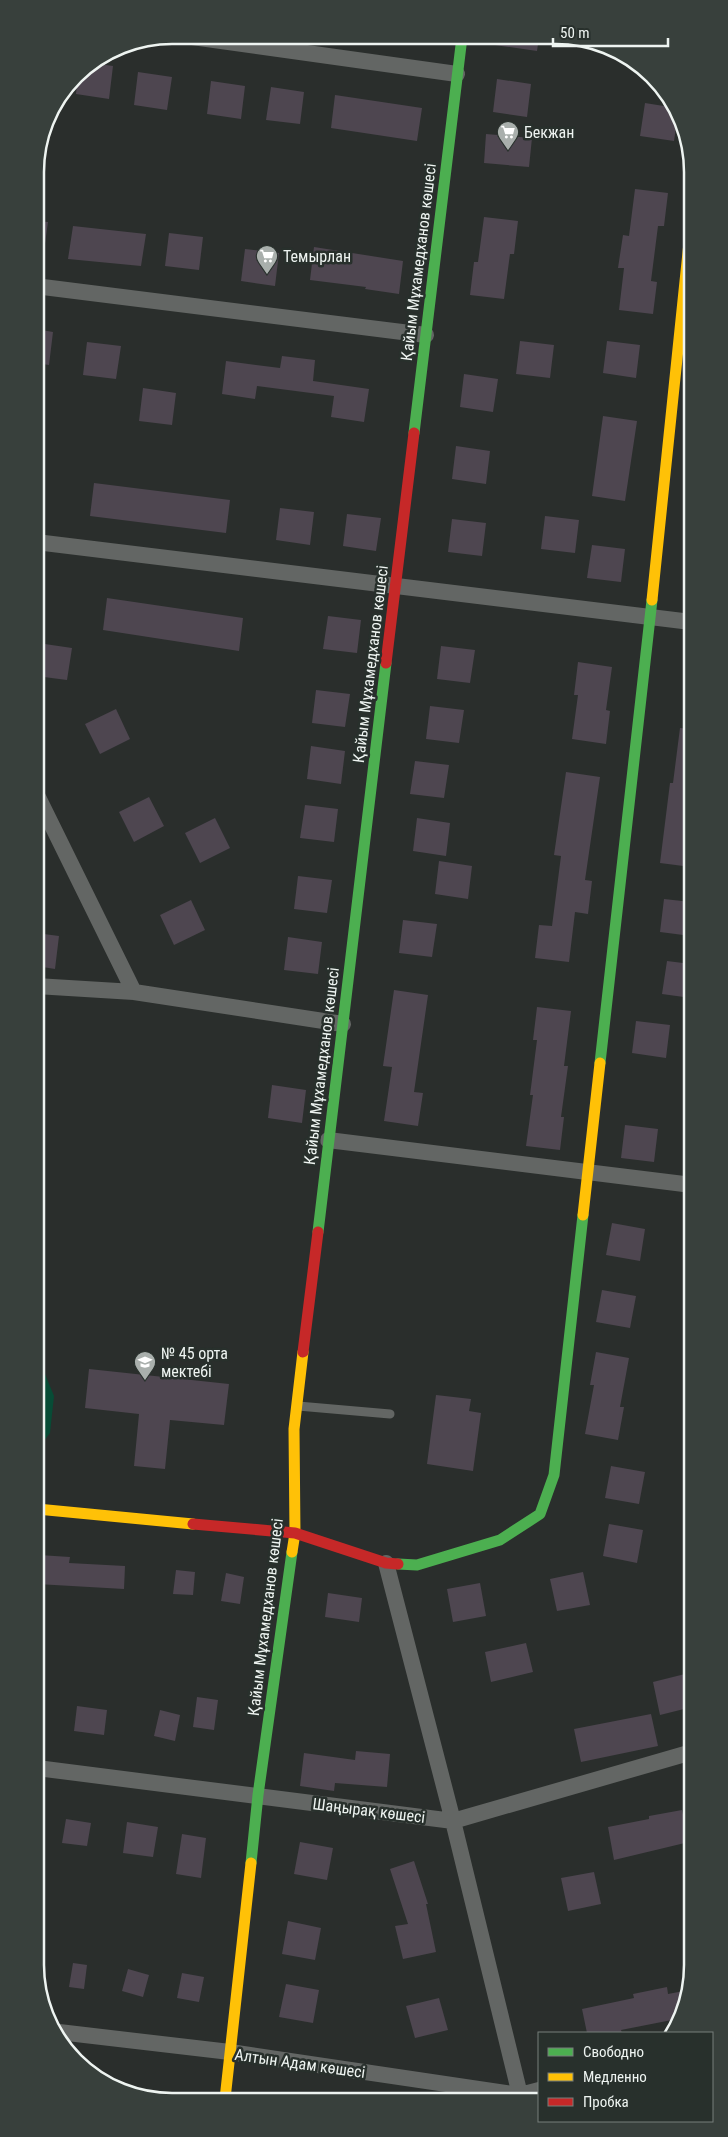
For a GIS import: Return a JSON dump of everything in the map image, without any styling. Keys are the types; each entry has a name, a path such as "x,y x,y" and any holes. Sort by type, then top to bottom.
{"street":[{"path":"242,44 457,74"},
{"name":"Қайым Мұхамедханов көшесі","path":"226,2093 258,1795 294,1533 294,1429 296,1406 461,44"},
{"path":"44,287 426,335"},
{"path":"44,1509 294,1533 386,1563 417,1565 500,1540 540,1514 554,1475 650,618 684,291"},
{"path":"44,543 684,621"},
{"path":"44,809 134,992"},
{"path":"44,986 134,992 342,1024"},
{"path":"328,1140 684,1184"},
{"path":"386,1563 453,1821 519,2093"},
{"name":"Шаңырақ көшесі","path":"44,1769 453,1821 684,1754"},
{"name":"Алтын Адам көшесі","path":"63,2032 230,2052 494,2093"}],"lane":[{"path":"296,1406 390,1414"}],"green space":[{"path":"44,1373 54,1396 50,1433 44,1441"}],"building":[{"path":"495,44 538,44 537,51"},
{"path":"102,65 113,66 109,99 76,94 77,86 94,70"},
{"path":"138,72 172,77 167,110 134,105"},
{"path":"497,79 531,84 527,117 493,112"},
{"path":"211,81 245,86 241,119 207,114"},
{"path":"271,87 304,92 300,124 266,120"},
{"path":"335,95 422,108 417,141 331,128"},
{"path":"645,103 666,106 676,128 674,141 640,136"},
{"name":"Бекжан","path":"486,134 532,138 529,167 484,163"},
{"path":"635,189 668,193 664,226 658,226 651,281 657,282 653,314 619,310 624,268 618,268 623,235 629,236"},
{"path":"484,217 518,221 514,254 510,254 504,299 470,295 474,262 478,262"},
{"path":"44,222 48,222 44,251"},
{"path":"73,226 146,234 141,266 68,259"},
{"path":"169,233 203,237 199,270 165,266"},
{"path":"314,247 403,261 399,294 365,289 366,287 310,280"},
{"path":"245,249 279,253 275,286 241,281"},
{"path":"44,330 53,332 49,365 44,364"},
{"path":"520,341 554,345 550,378 516,374"},
{"path":"607,341 640,345 636,378 603,373"},
{"path":"87,342 121,346 116,379 83,375"},
{"path":"282,356 315,360 313,381 369,389 364,422 331,417 334,396 257,386 255,399 222,394 226,361 280,368"},
{"path":"464,374 498,379 493,412 460,407"},
{"path":"143,388 176,393 172,425 139,421"},
{"path":"603,416 637,421 625,501 592,496"},
{"path":"456,446 490,451 486,484 452,479"},
{"path":"94,483 230,500 226,533 90,516"},
{"path":"280,508 314,512 310,545 276,540"},
{"path":"347,514 381,518 376,551 343,546"},
{"path":"545,516 579,520 575,553 541,549"},
{"path":"452,519 486,523 482,556 448,552"},
{"path":"592,545 625,549 621,582 587,578"},
{"path":"107,598 243,618 239,651 103,630"},
{"path":"328,616 361,620 357,653 323,649"},
{"path":"44,644 72,648 67,680 44,677"},
{"path":"441,646 475,650 470,683 437,679"},
{"path":"578,662 612,667 606,710 610,711 606,744 572,739 578,695 574,695"},
{"path":"316,690 350,694 345,727 312,723"},
{"path":"430,706 464,710 459,743 426,739"},
{"path":"116,709 130,739 100,754 85,724"},
{"path":"680,728 684,728 684,866 660,863 670,783 673,783"},
{"path":"311,746 345,751 341,784 307,779"},
{"path":"415,761 449,765 444,798 410,794"},
{"path":"566,772 600,777 585,880 592,881 588,914 575,912 569,962 535,958 539,925 552,926 561,856 554,855"},
{"path":"149,797 164,826 134,842 119,812"},
{"path":"305,805 338,809 334,842 300,838"},
{"path":"215,818 230,848 200,863 185,833"},
{"path":"417,818 450,823 446,856 413,851"},
{"path":"439,861 472,866 468,899 435,894"},
{"path":"298,876 332,880 327,913 294,909"},
{"path":"664,899 684,901 684,935 660,932"},
{"path":"191,900 205,930 174,945 160,915"},
{"path":"403,920 437,924 432,957 399,953"},
{"path":"44,934 59,936 55,969 44,967"},
{"path":"288,937 322,942 318,974 284,970"},
{"path":"667,961 684,963 684,997 662,994"},
{"path":"394,990 428,995 414,1092 423,1093 418,1126 384,1121 392,1067 383,1066"},
{"path":"537,1007 571,1011 564,1066 568,1066 561,1117 564,1117 560,1150 526,1146 533,1095 530,1095 537,1040 533,1040"},
{"path":"636,1021 670,1025 666,1058 632,1053"},
{"path":"272,1085 306,1090 302,1123 268,1118"},
{"path":"625,1125 658,1129 654,1162 621,1158"},
{"path":"612,1223 645,1229 640,1261 606,1255"},
{"path":"602,1290 636,1296 630,1328 596,1322"},
{"path":"596,1352 629,1358 620,1407 624,1407 618,1440 585,1434 594,1385 590,1385"},
{"path":"89,1369 229,1384 224,1425 170,1420 165,1469 134,1466 139,1414 85,1408"},
{"path":"436,1395 471,1399 469,1411 481,1413 473,1471 427,1464"},
{"path":"611,1466 645,1472 639,1504 605,1498"},
{"path":"609,1524 643,1530 637,1563 603,1556"},
{"path":"44,1555 70,1557 69,1563 125,1566 124,1589 44,1584"},
{"path":"176,1570 195,1572 193,1595 173,1594"},
{"path":"583,1572 590,1605 557,1611 550,1579"},
{"path":"226,1573 244,1577 240,1604 221,1601"},
{"path":"480,1583 486,1616 453,1622 447,1589"},
{"path":"328,1593 362,1598 359,1622 325,1617"},
{"path":"526,1643 533,1672 491,1682 485,1652"},
{"path":"684,1674 684,1709 660,1715 653,1682"},
{"path":"197,1697 218,1700 214,1730 193,1727"},
{"path":"77,1706 107,1710 104,1735 74,1731"},
{"path":"160,1710 180,1715 175,1741 154,1736"},
{"path":"651,1714 658,1746 581,1762 574,1729"},
{"path":"356,1751 390,1754 387,1787 335,1783 334,1791 300,1786 304,1753 355,1760"},
{"path":"682,1810 684,1843 614,1860 608,1827 649,1819 649,1816"},
{"path":"66,1819 91,1823 87,1846 62,1843"},
{"path":"127,1822 158,1827 153,1857 123,1853"},
{"path":"182,1834 206,1838 201,1878 176,1874"},
{"path":"300,1842 333,1848 327,1880 294,1874"},
{"path":"414,1861 428,1904 426,1904 436,1952 403,1959 395,1926 408,1924 390,1869"},
{"path":"594,1872 601,1904 568,1911 561,1878"},
{"path":"288,1921 321,1928 315,1960 282,1954"},
{"path":"73,1963 87,1965 84,1989 69,1987"},
{"path":"128,1969 149,1975 143,1997 122,1991"},
{"path":"182,1973 204,1977 199,2002 177,1998"},
{"path":"286,1984 319,1990 313,2023 279,2017"},
{"path":"667,1987 668,1994 681,1991 671,2020 621,2030 622,2032 587,2032 582,2009 634,1998 633,1994"},
{"path":"439,1998 448,2030 415,2038 406,2006"}],"traffic: fast":[{"path":"414,433 461,44"},
{"path":"600,1063 652,600"},
{"path":"318,1232 386,663"},
{"path":"398,1564 417,1565 500,1540 540,1514 554,1475 583,1215"},
{"path":"251,1863 258,1795 292,1552"}],"traffic: slow":[{"path":"652,600 684,291"},
{"path":"583,1215 600,1063"},
{"path":"292,1552 295,1533 294,1429 303,1352"},
{"path":"44,1510 193,1524"},
{"path":"226,2093 251,1863"}],"traffic: jam":[{"path":"386,663 414,433"},
{"path":"303,1352 318,1232"},
{"path":"193,1524 295,1533 386,1563 398,1564"}],"place":[{"name":"Бекжан","path":"508,151"},
{"name":"Темырлан","path":"267,275"},
{"name":"№ 45 орта мектебі","path":"145,1381"}]}
